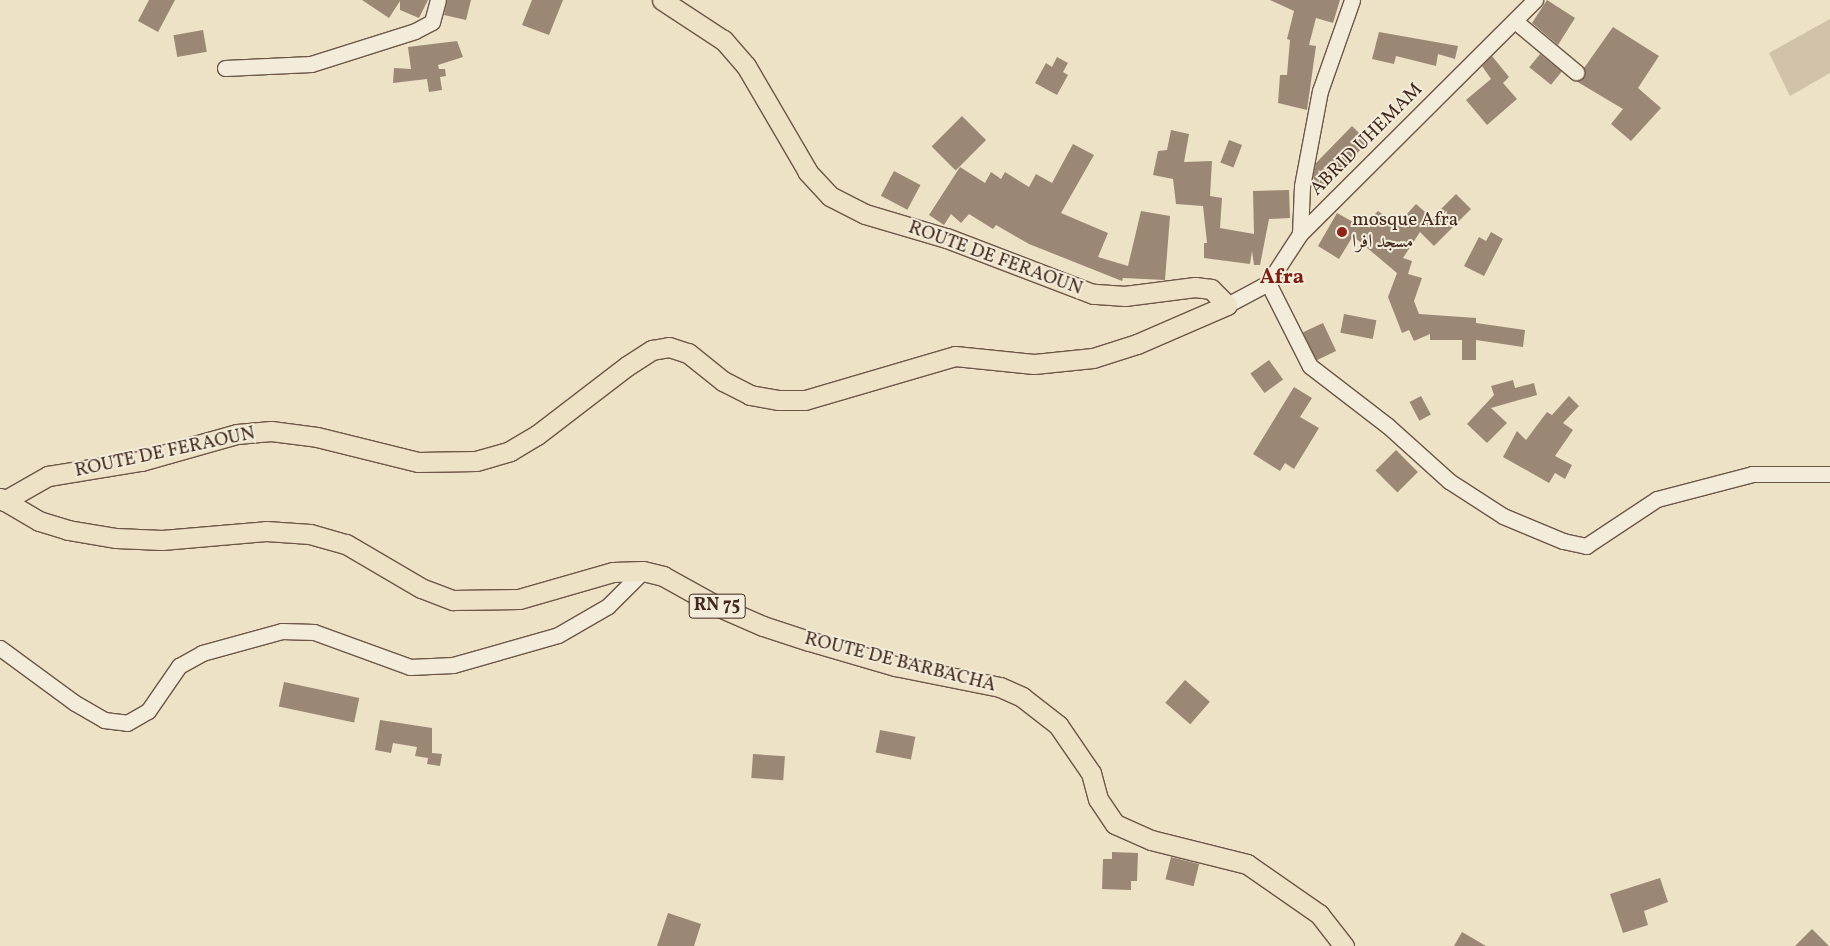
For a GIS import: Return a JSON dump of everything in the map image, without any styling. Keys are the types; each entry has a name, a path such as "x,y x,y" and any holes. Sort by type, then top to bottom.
{"main road":[{"name":"ROUTE DE FERAOUN","path":"2,500 48,476 132,462 237,434 271,432 317,437 418,462 476,461 524,443 588,399 627,366 652,350 669,347 688,353 724,382 750,394 778,400 805,400 955,356 1034,364 1093,358 1137,344 1227,305 1212,290 1195,287 1124,296 1093,294 946,238 865,214 830,196 808,172 746,66 723,40 662,0"},
{"name":"ROUTE DE BARBACHA","path":"2,500 39,521 68,530 116,538 162,540 266,532 310,534 346,544 420,588 453,600 519,599 614,572 643,571 663,576 717,606 763,626 895,666 960,677 1022,697 1058,725 1075,745 1091,773 1098,799 1115,824 1151,840 1247,864 1319,914 1344,946"}],"street":[{"path":"225,68 311,64 415,31 432,22 438,0"},
{"path":"1300,234 1302,186 1320,90 1352,0"},
{"name":"ABRID UHEMAM","path":"1227,305 1268,283 1300,234 1535,0"},
{"path":"1514,21 1576,72"},
{"path":"1268,283 1310,366 1388,426 1449,481 1503,516 1563,541 1586,546 1656,499 1752,474 1830,474"},
{"path":"0,648 82,708 104,720 127,724 148,710 179,666 202,653 282,631 314,632 410,667 453,665 558,635 608,606 643,571"}],"shaded area":[{"path":"1830,19 1830,73 1790,96 1769,53"}],"building":[{"path":"149,0 175,0 158,32 138,21"},
{"path":"362,0 428,0 419,18 400,10 400,1 389,18"},
{"path":"447,0 471,0 466,20 444,15"},
{"path":"532,0 563,0 549,35 522,25"},
{"path":"1270,0 1340,0 1333,23 1316,18 1309,45 1316,46 1307,110 1278,103 1280,75 1287,75 1290,40 1287,39 1294,11"},
{"path":"1547,0 1575,18 1558,45 1532,23"},
{"path":"1613,27 1659,56 1638,88 1661,108 1631,141 1611,124 1623,109 1576,81 1583,78 1584,68"},
{"path":"203,30 207,52 177,57 173,35"},
{"path":"1379,32 1458,46 1455,59 1438,54 1436,66 1396,56 1394,64 1372,59"},
{"path":"457,41 463,57 438,65 439,69 445,69 446,76 440,77 442,90 429,92 427,79 393,83 394,68 411,69 408,47"},
{"path":"1540,54 1562,72 1551,85 1529,67"},
{"path":"1492,56 1509,77 1503,83 1517,99 1487,125 1466,100 1491,79 1482,66"},
{"path":"1057,57 1068,63 1063,72 1068,75 1057,95 1035,83 1046,63 1052,67"},
{"path":"962,116 986,140 956,170 932,146"},
{"path":"1352,126 1368,142 1323,188 1313,178 1316,163"},
{"path":"1171,130 1189,134 1184,162 1212,161 1210,196 1222,198 1220,228 1254,234 1253,191 1289,190 1290,218 1269,219 1260,265 1254,265 1252,251 1250,264 1204,258 1204,243 1207,243 1203,206 1176,204 1173,179 1153,175 1158,151 1167,150"},
{"path":"1229,140 1242,145 1233,167 1220,162"},
{"path":"1073,144 1094,155 1061,213 1108,233 1098,257 1128,266 1141,211 1170,216 1165,280 1123,278 1122,281 1029,244 996,225 993,229 969,214 961,223 951,214 944,225 929,215 960,167 985,183 991,172 1001,179 1005,172 1029,187 1036,174 1052,183"},
{"path":"894,171 920,185 907,210 881,196"},
{"path":"1456,194 1471,209 1434,246 1420,232 1403,258 1412,261 1408,274 1422,278 1414,301 1419,314 1476,318 1476,323 1525,330 1523,347 1476,340 1476,360 1462,360 1462,340 1430,340 1430,334 1414,341 1409,330 1402,333 1388,297 1397,273 1353,236 1339,259 1318,246 1337,213 1362,227 1378,211 1397,225 1416,204 1432,218"},
{"path":"1491,232 1503,239 1484,276 1464,266 1479,237 1486,241"},
{"path":"1344,314 1376,320 1373,339 1340,333"},
{"path":"1323,323 1336,351 1316,360 1303,332"},
{"path":"1269,360 1283,379 1264,393 1250,374"},
{"path":"1513,380 1515,388 1534,383 1537,395 1491,408 1507,423 1487,443 1467,424 1494,395 1491,386"},
{"path":"1294,387 1312,398 1300,417 1319,428 1294,469 1285,463 1280,471 1253,454"},
{"path":"1421,396 1431,415 1419,421 1410,402"},
{"path":"1569,396 1579,406 1563,423 1573,430 1555,456 1572,465 1565,479 1555,473 1549,483 1503,457 1517,431 1526,440 1547,412 1552,415"},
{"path":"1396,450 1418,472 1397,492 1375,471"},
{"path":"1185,680 1210,702 1190,724 1165,703"},
{"path":"284,682 359,698 354,722 279,706"},
{"path":"380,720 432,728 432,753 442,754 440,766 427,764 428,758 415,756 417,747 393,743 391,753 375,750"},
{"path":"880,730 915,737 911,759 876,753"},
{"path":"753,754 785,756 783,780 751,778"},
{"path":"1112,852 1138,853 1137,881 1131,881 1131,890 1102,889 1103,859 1112,859"},
{"path":"1171,857 1199,864 1194,886 1165,879"},
{"path":"1660,878 1668,902 1644,911 1648,925 1623,933 1610,894"},
{"path":"668,913 701,924 694,946 657,946"},
{"path":"1812,929 1829,946 1795,946"},
{"path":"1462,932 1486,946 1454,946"}],"place":[{"name":"mosque Afra مسجد افرا","path":"1342,232"}],"district":[{"name":"Afra","path":"1282,278"}]}
